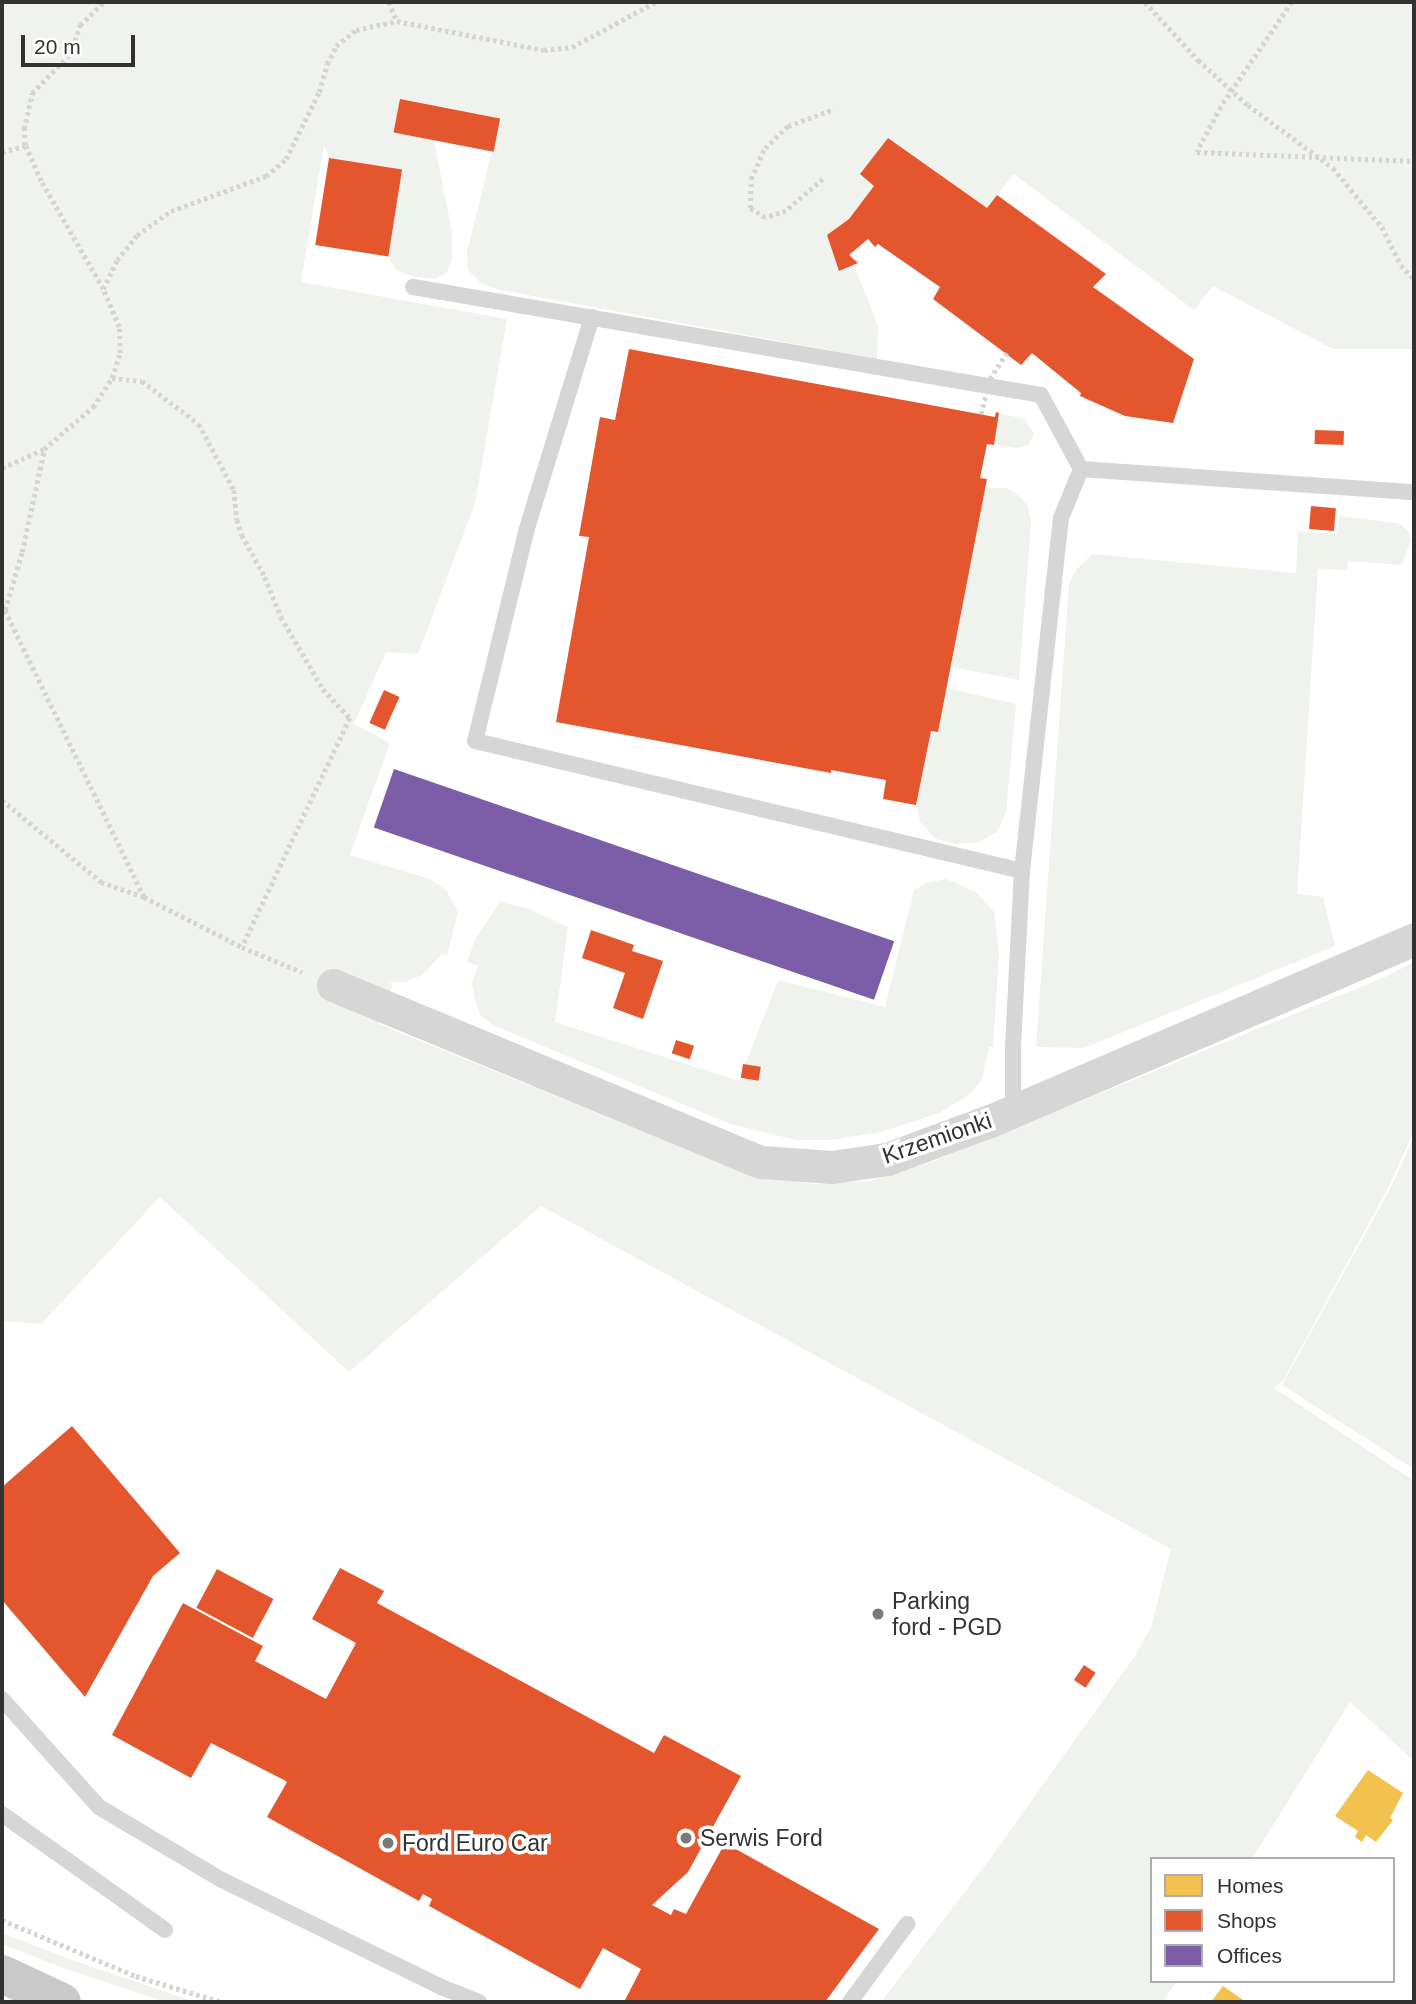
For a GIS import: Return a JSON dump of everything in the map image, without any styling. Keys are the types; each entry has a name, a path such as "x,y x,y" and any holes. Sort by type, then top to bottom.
{"main road":[{"path":"2,1974 62,2002"}],"street":[{"name":"Krzemionki","path":"333,985 761,1162 832,1167 887,1159 1013,1111 1414,939"}],"lane":[{"path":"413,287 1041,394 1081,469 1061,519 1022,871 1013,1047 1013,1111"},
{"path":"592,317 527,528 475,741 1022,871"},
{"path":"1081,469 1414,492"},
{"path":"2,1699 99,1807 222,1880 441,1987 480,2002"},
{"path":"2,1814 165,1930"},
{"path":"850,2002 906,1924"},
{"path":"434,2002 441,1987"}],"path":[{"path":"2,468 44,449 93,407 112,378 120,353 118,327 103,289 47,191 25,145 24,129 32,93 70,54 80,25 104,2"},
{"path":"389,2 397,20"},
{"path":"103,289 117,260 137,235 156,219 266,176 286,159 319,92 327,64 336,46 356,30 397,20 544,50 572,47 656,2"},
{"path":"1145,2 1198,60 1232,90 1280,131 1320,156 1382,227 1401,265 1414,279"},
{"path":"1292,2 1232,90 1197,152 1414,161"},
{"path":"823,179 786,211 765,218 750,208 751,178 765,148 788,126 834,109"},
{"path":"2,152 25,145"},
{"path":"981,414 990,379 1006,354"},
{"path":"112,378 142,381 199,424 234,490 237,520 242,534 265,577 281,617 323,689 351,718 242,947"},
{"path":"5,610 22,552 44,449"},
{"path":"2,604 144,897"},
{"path":"2,800 101,882 144,897 242,947 333,985"},
{"path":"2,1920 136,1976 221,2002"}],"shaded area":[{"path":"2,2 1414,2 1414,349 1333,349 1213,286 1194,310 1014,174 987,208 889,138 861,174 874,186 849,219 827,235 839,270 854,265 878,326 877,359 500,290 482,284 468,270 467,252 500,118 401,99 395,133 434,140 452,232 452,260 447,272 435,279 415,277 396,270 388,257 401,170 329,158 324,145 301,282 507,319 475,504 418,654 386,652 354,724 390,743 350,855 430,879 446,890 458,912 447,955 442,954 422,975 406,982 389,982 393,984 379,1024 749,1175 814,1184 871,1181 934,1161 1385,977 1414,962 1414,1131 1389,1186 1283,1381 1274,1388 1414,1481 1414,1761 1350,1702 1253,1857 1150,1857 1150,1983 1175,1983 1163,2002 881,2002 992,1856 1136,1654 1151,1627 1171,1549 541,1206 349,1372 160,1197 41,1324 2,1321"},
{"path":"999,413 1024,419 1034,433 1029,445 1017,448 994,445"},
{"path":"985,488 1008,488 1019,496 1027,504 1031,522 1019,680 951,667"},
{"path":"1339,516 1398,523 1408,531 1411,540 1402,565 1348,561 1347,570 1318,569 1297,894 1323,897 1335,946 1084,1048 1036,1047 1069,584 1076,570 1092,554 1296,573 1298,531 1337,534"},
{"path":"947,688 1016,704 1006,812 998,831 979,842 956,844 936,839 920,822 916,805 931,731 938,732"},
{"path":"946,879 976,892 994,912 999,953 993,1047 989,1047 982,1080 970,1094 939,1113 881,1132 830,1140 796,1140 730,1124 495,1026 481,1016 475,1000 472,983 478,966 467,962 475,939 500,902 527,908 568,927 555,1022 739,1081 778,980 885,1007 914,890 926,883"},
{"path":"1414,1136 1414,1469 1282,1385 1391,1187"},
{"path":"2,1933 195,2002 165,2002 66,1969 2,1944"}],"building: Homes":[{"path":"1368,1770 1403,1793 1390,1818 1393,1820 1376,1842 1366,1835 1362,1842 1355,1837 1358,1831 1335,1816"},
{"path":"1223,1986 1246,2002 1211,2002"}],"building: Shops":[{"path":"400,99 500,118 494,152 394,132"},
{"path":"888,138 987,208 997,195 1106,274 1093,287 1194,359 1173,423 1125,416 1080,396 1081,393 1032,353 1021,365 933,299 940,287 878,244 875,247 868,239 849,255 858,263 839,271 827,235 849,219 874,186 860,174"},
{"path":"329,158 402,170 388,256 315,245"},
{"path":"629,349 995,417 996,412 999,413 994,445 987,444 980,478 987,479 938,732 931,731 916,805 883,799 886,780 831,770 831,773 556,722 589,537 579,536 600,417 615,420"},
{"path":"1315,430 1344,431 1343,445 1315,444"},
{"path":"1311,506 1336,508 1334,531 1309,529"},
{"path":"384,690 400,697 385,730 369,723"},
{"path":"591,930 634,945 632,951 663,961 643,1019 613,1008 625,973 582,958"},
{"path":"676,1040 694,1046 690,1059 672,1053"},
{"path":"743,1064 761,1067 759,1081 741,1078"},
{"path":"72,1426 180,1553 153,1576 85,1697 2,1600 2,1487"},
{"path":"340,1568 384,1591 377,1603 654,1753 664,1735 741,1776 688,1872 652,1905 671,1915 674,1909 686,1914 725,1843 879,1929 825,2002 630,2002 625,2000 641,1969 603,1948 580,1989 429,1906 432,1899 423,1894 419,1901 267,1817 287,1782 284,1780 211,1743 191,1778 112,1735 183,1603 263,1646 255,1661 326,1699 356,1643 312,1619"},
{"path":"217,1569 274,1599 253,1638 196,1608"},
{"path":"1084,1665 1096,1673 1086,1688 1074,1680"}],"building: Offices":[{"path":"394,769 894,941 874,1000 374,828"}],"place":[{"name":"Parking ford - PGD","path":"878,1614"},
{"name":"Serwis Ford","path":"686,1838"},
{"name":"Ford Euro Car","path":"388,1843"}]}
